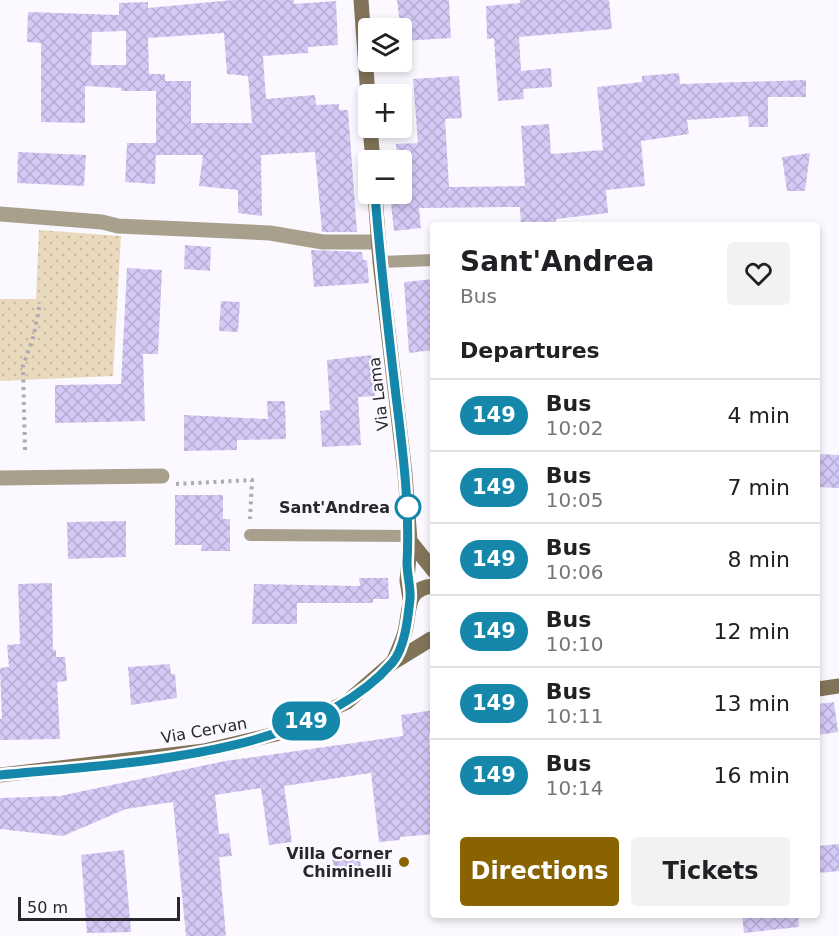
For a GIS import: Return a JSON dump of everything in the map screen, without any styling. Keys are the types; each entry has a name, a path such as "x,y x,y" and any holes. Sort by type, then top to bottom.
{"street":[{"path":"361,0 367,84"},
{"name":"Via Lama","path":"376,204 380,262 405,474 409,539 407,581 410,599 405,634 393,662"},
{"path":"0,214 102,222 118,226 270,233 323,242 379,242"},
{"path":"0,478 164,480"},
{"path":"409,539 430,566"},
{"path":"410,599 420,590 430,587"},
{"path":"407,617 414,631 430,637"},
{"name":"Via Cervan","path":"0,775 204,751 280,733 347,702 393,662 430,639"},
{"path":"820,689 839,686"}],"lane":[{"path":"380,262 430,260"},
{"path":"250,535 409,539"}],"path":[{"path":"25,450 23,366 34,335 40,302"},
{"path":"164,480 252,480 250,535"}],"shaded area":[{"path":"39,230 121,236 113,376 0,381 0,299 36,299"}],"building":[{"path":"233,0 294,0 294,4 336,1 338,45 308,47 308,53 263,56 266,99 315,95 316,105 339,104 339,110 348,110 357,232 322,232 315,152 261,155 262,216 238,213 238,190 199,186 203,155 156,155 156,150 155,184 125,182 127,143 156,143 156,91 121,91 121,88 85,86 85,123 41,122 41,43 27,42 28,12 119,15 119,3 148,2 148,8","holes":["126,31 126,65 91,65 92,32","224,33 227,74 248,76 252,123 191,123 191,81 165,81 165,74 149,74 148,38"]},
{"path":"397,0 449,0 451,38 412,40 412,18 399,18"},
{"path":"520,0 609,0 612,29 519,37 521,71 551,68 552,87 523,89 524,99 498,101 494,38 487,39 486,6 520,3"},
{"path":"679,73 680,84 806,80 806,97 768,97 768,127 749,127 748,116 687,120 689,134 641,141 645,186 606,190 608,213 556,219 556,222 521,222 520,207 419,208 421,228 394,231 391,204 412,204 412,150 396,150 396,144 418,143 413,79 459,76 462,118 445,119 449,187 525,186 521,126 549,124 551,154 603,150 597,87 642,82 642,76"},
{"path":"18,152 86,155 84,186 17,183"},
{"path":"810,153 805,191 787,191 782,157"},
{"path":"185,245 211,247 210,271 184,269"},
{"path":"311,250 362,252 363,260 367,260 369,283 314,287"},
{"path":"127,268 162,270 158,354 143,354 145,421 55,423 55,385 121,384"},
{"path":"430,279 430,350 409,353 404,282"},
{"path":"221,301 240,302 238,332 219,331"},
{"path":"372,355 375,396 358,397 361,445 322,447 320,411 330,410 327,360"},
{"path":"267,401 285,401 286,439 237,440 237,450 184,451 184,415 268,419"},
{"path":"820,454 839,455 839,488 820,487"},
{"path":"175,495 223,495 223,519 230,519 230,551 201,551 202,545 175,545"},
{"path":"126,521 126,557 68,559 67,522"},
{"path":"359,578 388,578 389,599 373,599 373,603 297,603 297,624 252,624 254,584 360,586"},
{"path":"52,583 53,650 56,650 56,657 65,657 67,681 57,682 60,739 0,740 0,719 2,719 0,668 9,667 7,645 20,644 18,584"},
{"path":"170,664 171,674 175,674 177,698 131,705 128,667"},
{"path":"834,702 838,732 820,735 820,704"},
{"path":"430,711 430,834 400,837 400,840 379,842 371,773 284,786 292,842 269,845 261,788 215,795 219,834 229,833 232,856 219,857 226,936 186,936 173,802 126,809 63,836 0,829 0,798 60,796 225,761 403,736 401,715"},
{"path":"839,844 839,871 820,873 820,846"},
{"path":"124,850 131,932 87,933 81,855"},
{"path":"359,852 362,875 335,879 332,856"},
{"path":"742,918 798,918 799,927 744,933"}],"bus line":[{"name":"149","path":"0,775 204,751 280,733 347,702 393,662 405,634 410,599 407,581 410,541 405,474 380,262 376,204"}],"place":[{"name":"Sant'Andrea","path":"408,507"},
{"name":"Villa Corner Chiminelli","path":"404,862"}]}
